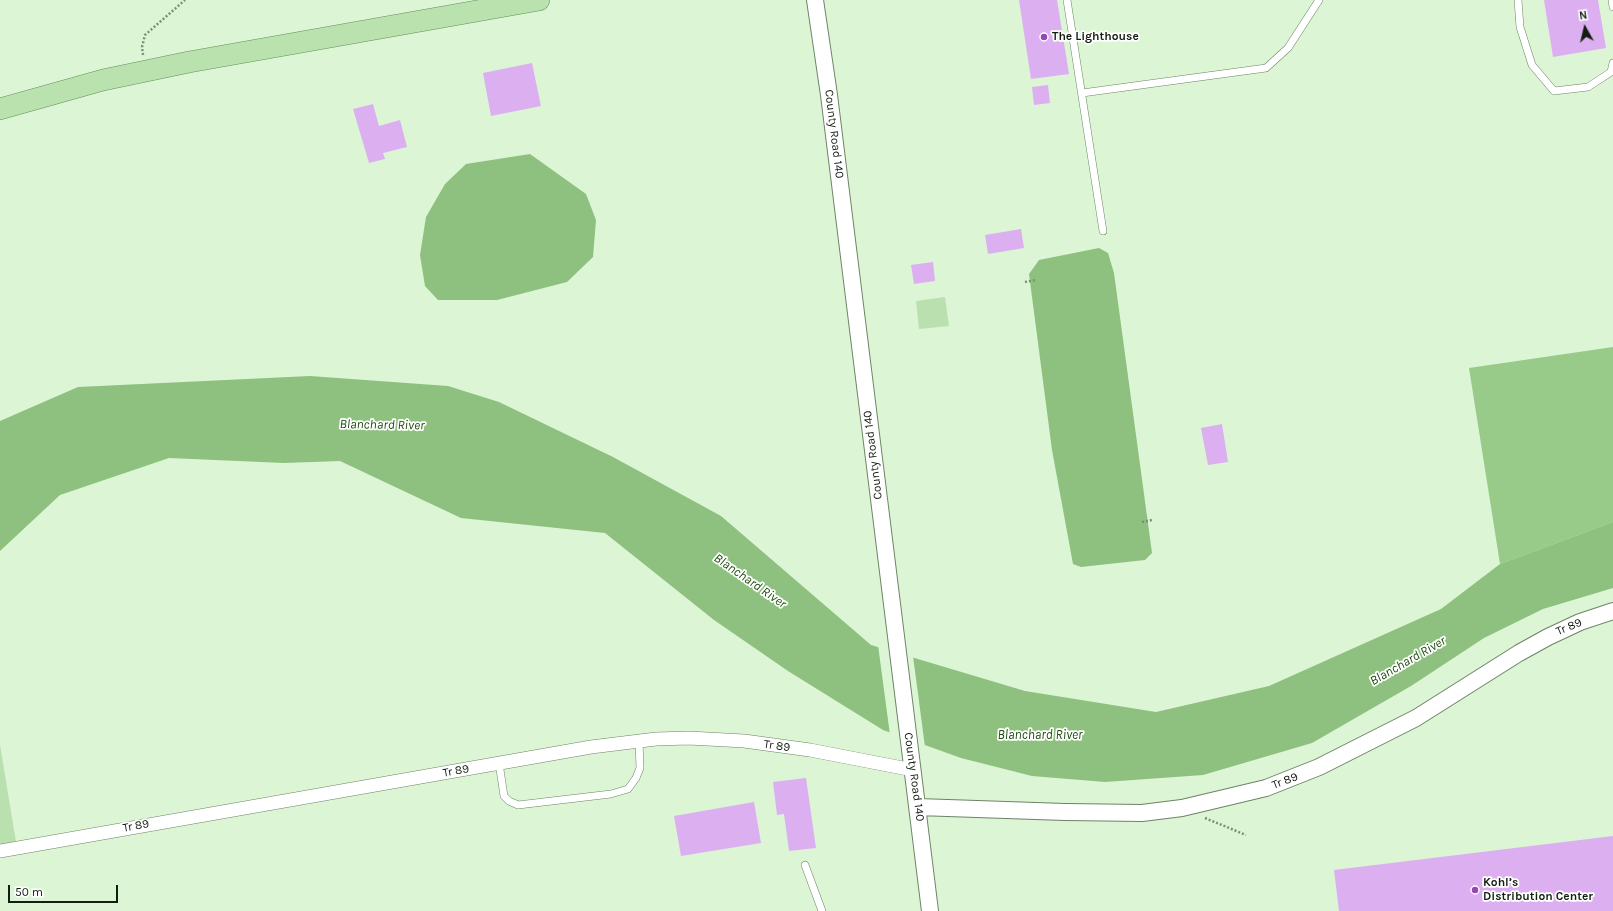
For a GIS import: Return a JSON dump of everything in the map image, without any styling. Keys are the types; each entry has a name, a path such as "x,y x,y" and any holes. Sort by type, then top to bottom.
{"main road":[{"path":"0,109 102,80 144,71 539,0"}],"street":[{"name":"County Road 140","path":"815,0 829,95 930,911"},
{"name":"Tr 89","path":"918,807 1134,813 1182,808 1266,788 1319,767 1416,718 1519,653 1548,637 1580,622 1613,611"},
{"name":"Tr 89","path":"0,851 591,747 656,738 690,738 744,742 810,750 913,770"}],"lane":[{"path":"1068,0 1103,231"},
{"path":"1082,93 1266,68 1288,48 1319,0"},
{"path":"1518,0 1520,28 1532,65 1554,91 1588,87 1611,72 1613,63"},
{"path":"1612,0 1613,7"},
{"path":"499,763 504,796 509,801 518,805 611,794 628,789 636,778 640,768 639,741"},
{"path":"805,865 822,911"}],"path":[{"path":"144,71 142,47 145,35 185,0"},
{"path":"1025,282 1036,280"},
{"path":"1142,522 1152,520"},
{"path":"1182,808 1246,835"}],"shaded area":[{"path":"945,297 949,326 919,329 916,301"},
{"path":"1613,347 1613,522 1500,564 1469,368"},
{"path":"0,745 17,848 0,851"}],"water":[{"path":"530,154 586,194 596,220 593,257 567,282 497,300 438,300 425,286 420,255 426,217 445,184 466,164"},
{"path":"1099,248 1108,253 1114,273 1152,553 1145,560 1081,567 1073,564 1052,450 1029,274 1039,260"},
{"name":"Blanchard River","path":"310,376 448,386 499,402 613,457 721,516 871,645 1025,691 1156,712 1269,686 1441,609 1500,564 1613,522 1613,588 1543,609 1484,638 1411,686 1312,743 1203,775 1105,782 1032,776 961,758 883,730 788,671 714,620 605,533 461,518 340,461 284,463 169,458 60,495 0,551 0,421 78,387"}],"pier":[{"path":"878,645 913,656 925,747 890,735"}],"building":[{"name":"The Lighthouse","path":"1019,0 1057,0 1069,74 1031,79"},
{"path":"1544,0 1598,0 1606,48 1553,57"},
{"path":"532,63 541,106 491,116 483,73"},
{"path":"1048,85 1050,103 1034,105 1032,87"},
{"path":"373,104 379,126 400,120 407,147 383,153 385,159 369,163 353,109"},
{"path":"1021,229 1024,248 988,254 985,235"},
{"path":"933,262 935,281 914,284 911,265"},
{"path":"1222,424 1228,462 1208,465 1201,428"},
{"path":"806,778 816,848 789,851 784,814 777,815 773,782"},
{"path":"754,802 761,843 681,856 674,816"},
{"name":"Kohl’s Distribution Center","path":"1613,836 1613,911 1339,911 1334,870"}],"place":[{"name":"The Lighthouse","path":"1044,37"},
{"name":"Kohl’s Distribution Center","path":"1475,890"}]}
